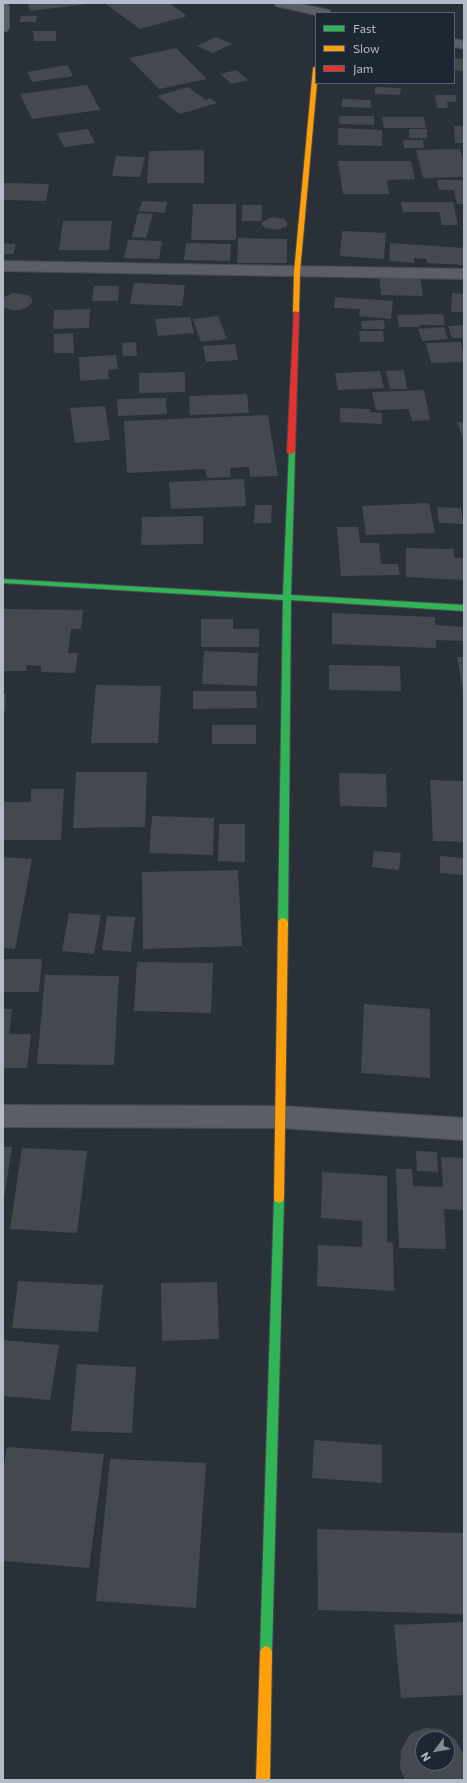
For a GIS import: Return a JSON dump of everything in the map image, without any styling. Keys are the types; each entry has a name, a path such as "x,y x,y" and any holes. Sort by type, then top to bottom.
{"street":[{"path":"280,3 319,12"},
{"path":"3,6 3,28"},
{"path":"263,1780 281,1117 287,598 297,272 315,79"},
{"path":"3,266 297,272 430,272 464,274"},
{"path":"3,581 464,608"},
{"path":"3,1116 281,1117 464,1129"}],"building":[{"path":"27,3 86,3 87,4 31,11"},
{"path":"169,3 187,16 140,29 106,4"},
{"path":"21,16 37,16 36,22 20,22"},
{"path":"33,31 56,31 56,41 34,41"},
{"path":"216,37 232,44 213,53 197,46"},
{"path":"176,48 207,79 159,89 129,58"},
{"path":"455,58 464,59 464,71 455,70"},
{"path":"67,65 73,76 32,82 27,72"},
{"path":"236,70 248,80 232,84 220,74"},
{"path":"87,85 100,110 32,119 20,94"},
{"path":"188,87 206,100 210,98 217,103 180,114 157,96"},
{"path":"375,87 401,88 400,95 375,94"},
{"path":"435,95 455,95 457,102 447,102 448,108 437,108"},
{"path":"342,99 371,100 371,108 342,107"},
{"path":"339,116 374,116 374,125 339,124"},
{"path":"382,117 424,117 426,128 384,128"},
{"path":"454,126 464,126 464,143 455,143"},
{"path":"338,128 382,130 382,146 338,145"},
{"path":"88,129 95,143 64,147 57,133"},
{"path":"409,129 427,129 427,138 409,138"},
{"path":"403,140 423,140 424,148 404,148"},
{"path":"460,149 464,164 464,177 423,178 416,150"},
{"path":"204,150 204,183 147,183 149,151"},
{"path":"116,156 145,157 140,177 112,176"},
{"path":"338,161 411,161 415,179 387,180 389,194 343,194"},
{"path":"437,180 464,180 464,204 457,204 454,190 439,190"},
{"path":"3,183 49,184 46,201 3,200"},
{"path":"142,201 167,202 165,213 139,211"},
{"path":"401,202 453,202 458,225 442,225 439,212 403,212"},
{"path":"193,204 236,204 236,240 191,240"},
{"path":"242,205 262,205 262,221 242,221"},
{"path":"138,213 153,214 146,238 132,237"},
{"path":"272,217 284,219 287,222 287,226 278,230 265,228 262,225 262,222"},
{"path":"63,221 112,221 109,250 59,250"},
{"path":"342,231 386,233 384,259 340,256"},
{"path":"238,238 287,239 287,263 237,263"},
{"path":"128,240 162,241 159,259 124,258"},
{"path":"3,243 16,244 13,254 3,254"},
{"path":"186,243 231,244 230,261 184,260"},
{"path":"390,243 464,248 464,265 427,263 427,259 414,258 414,263 389,261"},
{"path":"379,276 420,276 423,296 381,295"},
{"path":"134,283 185,285 182,306 130,304"},
{"path":"94,286 119,286 118,301 92,301"},
{"path":"12,293 28,295 32,299 32,303 20,310 12,310 3,307 3,298"},
{"path":"452,293 464,294 464,312 451,312"},
{"path":"335,297 393,301 391,319 359,316 360,309 334,308"},
{"path":"90,309 89,328 53,329 54,310"},
{"path":"443,314 445,325 419,325 420,327 399,327 397,315"},
{"path":"218,316 227,339 201,342 193,319"},
{"path":"190,317 194,333 158,336 155,319"},
{"path":"384,320 385,329 362,329 361,321"},
{"path":"464,325 464,338 452,338 448,326"},
{"path":"444,327 448,339 422,341 418,329"},
{"path":"359,331 383,331 384,342 360,342"},
{"path":"73,333 74,353 54,353 54,334"},
{"path":"136,342 137,356 123,356 122,343"},
{"path":"461,342 464,362 431,363 426,343"},
{"path":"235,344 238,360 206,362 203,346"},
{"path":"116,355 118,369 108,370 109,379 80,381 79,357"},
{"path":"404,370 407,389 390,389 386,371"},
{"path":"380,371 384,388 338,390 335,373"},
{"path":"185,372 185,392 139,393 139,373"},
{"path":"424,390 430,420 412,421 409,409 376,410 372,392"},
{"path":"247,394 249,413 190,415 189,396"},
{"path":"166,398 167,414 118,416 117,399"},
{"path":"105,406 110,440 75,443 70,408"},
{"path":"340,408 370,409 369,412 382,413 382,424 340,422"},
{"path":"268,415 278,476 250,477 249,467 230,468 231,477 207,478 205,469 127,473 124,421"},
{"path":"457,422 464,422 464,441"},
{"path":"244,479 246,506 171,509 169,482"},
{"path":"429,503 435,533 366,535 362,506"},
{"path":"255,505 272,505 271,523 254,523"},
{"path":"437,507 461,508 463,524 439,523"},
{"path":"203,516 203,544 141,545 142,517"},
{"path":"337,527 358,527 360,543 379,543 381,564 398,564 400,575 341,576"},
{"path":"406,548 454,549 454,558 464,558 464,580 406,577"},
{"path":"3,609 83,610 81,629 71,629 68,653 78,653 75,673 41,672 41,666 27,665 26,671 3,671"},
{"path":"332,613 435,617 435,625 463,627 464,641 436,640 436,648 332,644"},
{"path":"201,619 233,619 233,629 259,629 259,647 201,647"},
{"path":"204,651 258,653 257,686 202,684"},
{"path":"457,657 464,657 464,692 463,692"},
{"path":"329,665 400,666 401,691 329,690"},
{"path":"96,685 161,686 158,743 91,743"},
{"path":"193,691 256,691 257,708 193,709"},
{"path":"3,694 6,694 5,711 3,711"},
{"path":"212,725 256,725 256,744 212,744"},
{"path":"76,772 147,772 145,827 73,828"},
{"path":"339,773 386,774 387,807 340,806"},
{"path":"430,780 464,781 464,842 433,841"},
{"path":"31,789 64,789 61,840 3,840 3,802 31,802"},
{"path":"152,816 214,818 213,855 149,853"},
{"path":"219,824 245,824 245,862 218,861"},
{"path":"374,851 401,853 399,870 372,867"},
{"path":"440,856 464,858 464,875 440,873"},
{"path":"3,857 32,859 15,949 3,948"},
{"path":"238,870 242,946 143,949 142,872"},
{"path":"69,913 101,915 94,954 62,951"},
{"path":"107,916 135,917 131,952 102,950"},
{"path":"3,959 42,959 39,992 3,992"},
{"path":"137,962 213,963 211,1013 134,1011"},
{"path":"45,975 119,976 114,1065 37,1064"},
{"path":"364,1004 430,1009 430,1078 361,1073"},
{"path":"3,1009 12,1009 9,1034 31,1034 27,1068 3,1068"},
{"path":"3,1147 12,1147 4,1198 3,1198"},
{"path":"22,1148 87,1151 77,1233 10,1229"},
{"path":"416,1151 437,1152 438,1172 417,1171"},
{"path":"441,1157 463,1158 464,1170 464,1210 444,1209 446,1249 399,1248 396,1169 412,1169 413,1186 443,1187"},
{"path":"322,1172 387,1176 387,1242 393,1243 394,1291 317,1286 318,1245 362,1247 362,1221 321,1218"},
{"path":"18,1281 103,1285 98,1332 12,1328"},
{"path":"217,1282 219,1339 162,1341 161,1283"},
{"path":"3,1340 59,1345 50,1400 3,1396"},
{"path":"77,1364 136,1367 132,1433 71,1431"},
{"path":"314,1440 382,1445 382,1483 312,1478"},
{"path":"7,1447 104,1454 89,1568 3,1561 3,1471"},
{"path":"110,1459 206,1463 196,1608 96,1601"},
{"path":"317,1529 464,1533 464,1614 318,1610"},
{"path":"464,1622 464,1695 401,1698 394,1625"},
{"path":"424,1728 441,1729 444,1731 417,1731"},
{"path":"415,1732 415,1771 455,1771 455,1739 464,1756 464,1776 462,1780 405,1780 400,1768 401,1750 410,1734"}],"traffic: fast":[{"path":"283,922 287,598 291,452"},
{"path":"3,581 464,608"},
{"path":"266,1652 279,1198"}],"traffic: slow":[{"path":"296,312 297,272 315,79"},
{"path":"279,1198 283,922"},
{"path":"263,1780 266,1652"}],"traffic: jam":[{"path":"291,452 296,312"}]}
